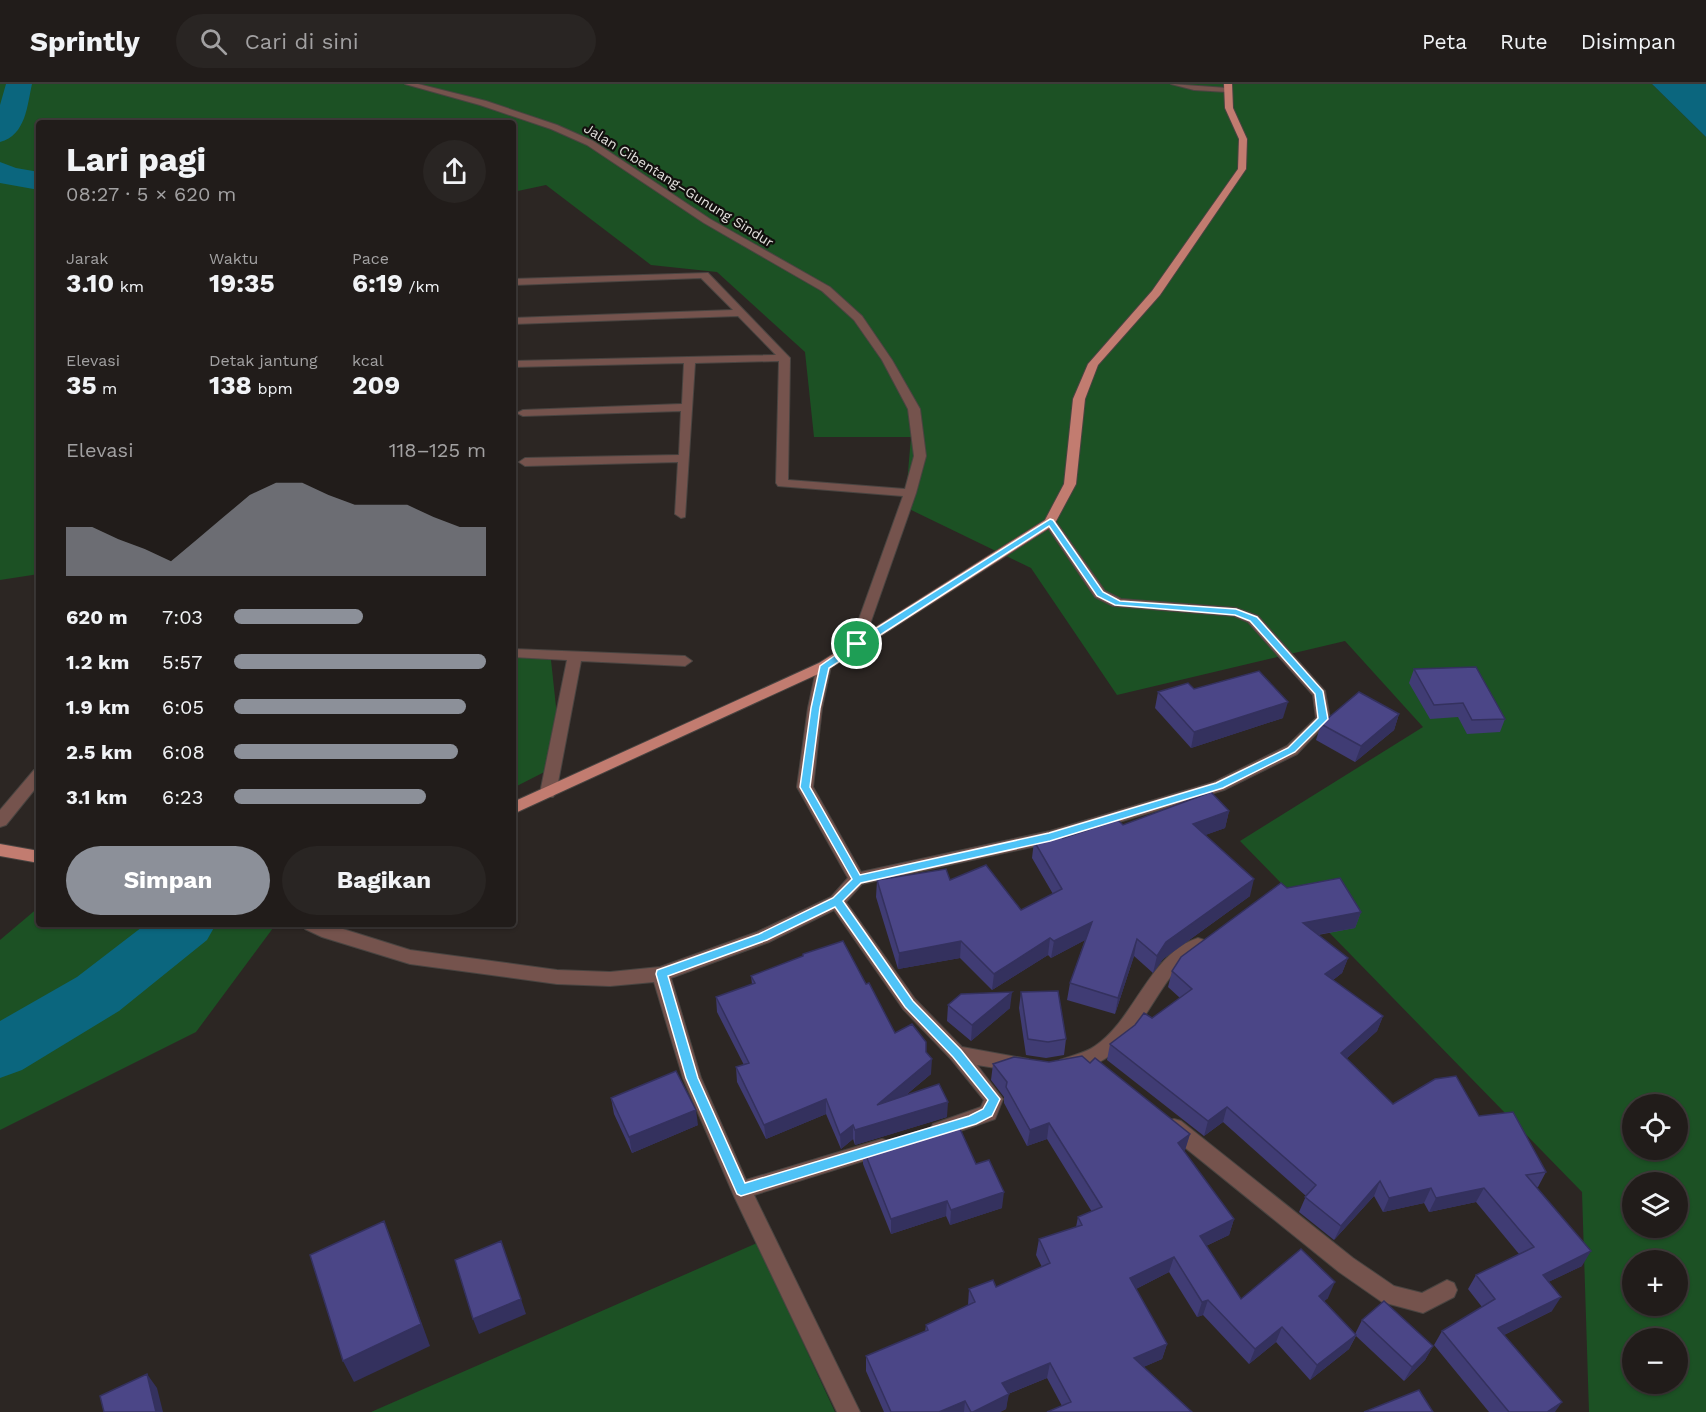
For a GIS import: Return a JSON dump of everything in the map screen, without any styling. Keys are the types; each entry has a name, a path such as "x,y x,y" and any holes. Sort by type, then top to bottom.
{"main road":[{"path":"516,807 824,666 1050,522 1070,484 1079,399 1092,364 1156,293 1242,169 1244,139 1229,108 1227,87"},
{"path":"0,850 36,856"}],"street":[{"name":"Jalan Cibentang–Gunung Sindur","path":"409,84 483,103 554,127 590,143 707,220 826,289 858,318 887,360 914,409 920,456 910,493 857,644"},
{"path":"1175,84 1194,88 1227,87"},
{"path":"516,282 704,275 785,358 782,483 910,493"},
{"path":"516,321 741,313"},
{"path":"516,364 785,358"},
{"path":"681,514 690,360"},
{"path":"523,413 687,407"},
{"path":"525,462 684,458"},
{"path":"317,927 410,957 556,977 610,979 661,974 763,937 837,901 857,879 1050,837 1219,786 1292,750 1323,719 1320,694 1253,619 1236,612 1118,603 1100,594 1050,522"},
{"path":"516,653 685,661"},
{"path":"548,793 575,656"},
{"path":"824,666 815,708 805,787 857,879"},
{"path":"0,821 36,778"},
{"path":"837,901 909,1004 957,1054 994,1099 988,1113 928,1134"},
{"path":"957,1054 1041,1067 1080,1063 1090,1059 1125,1033 1170,966 1215,932"},
{"path":"661,974 692,1078 741,1190 849,1412"},
{"path":"1090,1059 1108,1074"},
{"path":"1163,1118 1346,1265 1389,1295 1423,1303 1447,1290"},
{"path":"741,1190 895,1143"}],"green space":[{"path":"0,84 1652,84 1706,137 1706,1412 1589,1412 1582,1192 1240,841 1423,727 1345,641 1117,695 1031,568 905,507 911,437 814,437 805,352 717,272 651,265 546,185 516,191 516,120 36,120 36,574 0,580"},
{"path":"516,655 551,660 562,763 516,786"},
{"path":"36,910 36,927 274,927 196,1032 0,1130 0,940"},
{"path":"757,1243 835,1412 371,1412"}],"water":[{"path":"1652,84 1706,84 1706,137"}],"building":[{"path":"1476,667 1505,719 1472,720 1463,703 1434,705 1414,669"},
{"path":"1259,671 1288,702 1194,732 1158,692 1188,683 1194,689"},
{"path":"1359,692 1399,714 1361,746 1321,724"},
{"path":"1211,792 1229,811 1193,824 1254,879 1166,942 1157,956 1137,939 1118,998 1070,983 1092,922 1054,941 1050,938 994,974 961,941 899,953 877,880 946,869 950,880 986,865 1021,910 1062,889 1034,841 1061,834 1063,838 1118,820 1123,825"},
{"path":"1340,878 1361,912 1303,923 1348,958 1325,974 1383,1016 1341,1053 1393,1104 1435,1079 1456,1076 1479,1116 1513,1112 1546,1172 1526,1175 1591,1251 1543,1275 1561,1297 1498,1328 1562,1402 1547,1412 1509,1412 1442,1331 1495,1299 1476,1275 1534,1247 1484,1188 1436,1198 1431,1188 1389,1198 1380,1181 1341,1226 1305,1197 1316,1185 1227,1107 1208,1121 1110,1044 1135,1025 1144,1013 1152,1018 1192,989 1172,971 1181,957 1281,883 1287,888"},
{"path":"843,941 866,984 869,983 895,1033 912,1024 926,1042 926,1052 932,1059 877,1105 939,1084 948,1102 855,1130 853,1125 840,1135 826,1099 764,1125 736,1067 749,1063 716,997 755,983 751,976 803,956 803,954"},
{"path":"1058,991 1066,1039 1048,1042 1028,1039 1021,992"},
{"path":"1012,992 972,1025 948,1005 961,994"},
{"path":"1082,1056 1090,1063 1095,1058 1190,1134 1178,1143 1234,1219 1200,1236 1241,1299 1301,1249 1335,1282 1319,1296 1356,1335 1317,1365 1282,1327 1255,1349 1208,1300 1202,1302 1174,1257 1130,1278 1167,1344 1134,1358 1192,1412 1047,1412 1071,1402 1050,1363 1002,1383 1009,1394 973,1412 965,1401 939,1412 891,1412 866,1356 928,1330 926,1325 975,1302 969,1289 993,1280 996,1287 1050,1263 1039,1239 1082,1225 1078,1217 1102,1207 1049,1123 1030,1130 1006,1087 1007,1082 993,1064 1014,1057 1049,1062"},
{"path":"676,1071 696,1110 629,1137 611,1098"},
{"path":"956,1120 976,1164 989,1160 1004,1192 951,1210 947,1201 891,1219 863,1148"},
{"path":"384,1221 421,1324 343,1361 310,1255"},
{"path":"501,1241 521,1299 473,1319 455,1260"},
{"path":"1384,1301 1433,1346 1412,1367 1362,1320"},
{"path":"147,1374 156,1412 104,1412 100,1396"},
{"path":"1419,1390 1433,1412 1364,1412"}],"waterway":[{"path":"0,133 10,121 19,84"},
{"path":"0,171 7,176 36,181"},
{"path":"0,1052 98,994 183,927"}],"route":[{"path":"857,644 824,666 815,708 805,787 857,879 837,901 763,937 661,974 692,1078 741,1190 972,1120 988,1113 994,1099 957,1054 909,1004 837,901 857,879 1050,837 1219,786 1292,750 1323,719 1320,694 1253,619 1236,612 1118,603 1100,594 1050,522 857,644"}]}
